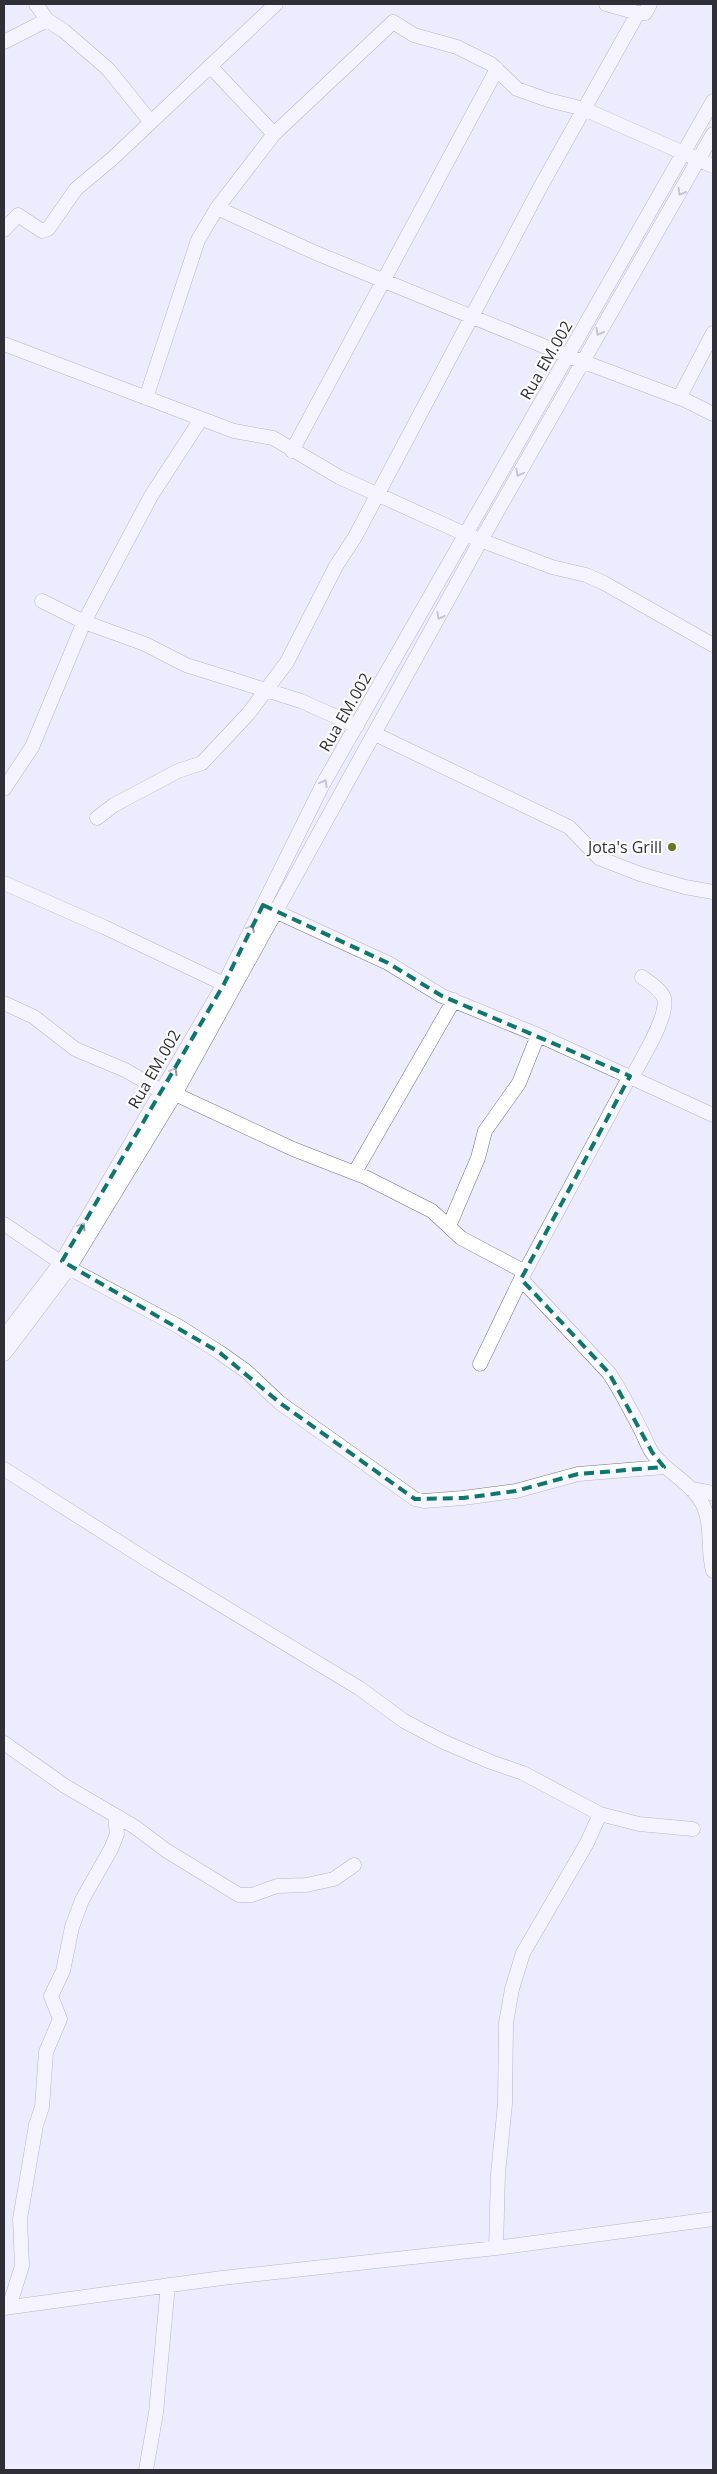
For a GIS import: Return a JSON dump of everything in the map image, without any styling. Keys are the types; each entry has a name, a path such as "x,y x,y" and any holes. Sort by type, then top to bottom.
{"street":[{"path":"36,4 47,20 64,31 108,69 150,121"},
{"path":"4,230 18,215 42,231 48,229 76,189 113,158 276,4"},
{"path":"606,4 638,13 645,13 650,4"},
{"path":"98,818 114,805 178,771 202,763 248,714 287,662 336,566 355,537 472,316 638,13"},
{"path":"4,42 47,20"},
{"path":"146,398 198,240 217,208 274,134 393,22 414,35 457,47 490,64 517,88 548,100 584,109 713,166"},
{"path":"210,66 274,134"},
{"path":"292,451 497,69"},
{"name":"Rua EM.002","path":"4,1337 66,1265 224,984 323,784 467,535 713,101"},
{"name":"Rua EM.002","path":"4,1354 66,1265 175,1094 482,540 583,360 700,160 713,134"},
{"path":"217,208 316,253 568,356 583,360 678,398 713,414"},
{"path":"678,398 713,333"},
{"path":"4,344 234,431 273,438 292,451 339,477 467,535 552,567 586,575 604,583 713,645"},
{"path":"4,788 32,747 84,622 151,496 201,419"},
{"path":"42,601 84,622 145,644 186,666 301,701 357,726"},
{"path":"375,734 569,827 599,858 676,885 713,892"},
{"path":"4,883 104,926 224,984"},
{"path":"263,905 388,963 419,983 454,1000 538,1035 713,1115"},
{"path":"480,1364 523,1276 631,1077 664,1010 664,998 642,977"},
{"path":"354,1172 454,1000"},
{"path":"4,1003 34,1017 75,1049 125,1070 153,1086 161,1093"},
{"path":"450,1226 478,1158 485,1131 519,1083 538,1035"},
{"path":"175,1094 300,1152 354,1172 432,1211 461,1238 523,1276 609,1373 652,1452 664,1468 691,1489 702,1504 709,1527 710,1561 713,1571"},
{"path":"4,1224 66,1265 178,1326 219,1352 246,1371 280,1403 415,1499 424,1501 472,1497 524,1489 578,1474 664,1468"},
{"path":"4,1469 148,1560 359,1688 404,1721 444,1742 523,1773 600,1814 639,1824 693,1829"},
{"path":"691,1489 713,1493"},
{"path":"4,1743 64,1786 134,1827 166,1851 239,1895 252,1895 277,1886 306,1885 334,1879 354,1865"},
{"path":"496,2248 498,2174 505,2104 506,2023 512,1989 523,1953 587,1843 600,1814"},
{"path":"115,1817 118,1834 82,1900 72,1927 63,1971 51,1996 60,2019 46,2052 42,2107 36,2125 20,2219 22,2266 6,2308 168,2285 496,2248 713,2219"},
{"path":"146,2470 156,2413 168,2285"}],"highlighted area":[{"path":"263,905 388,963 442,996 630,1076 521,1279 609,1373 652,1452 664,1467 578,1474 516,1491 463,1498 415,1499 280,1403 219,1352 62,1261 224,984"}],"place":[{"name":"Jota's Grill","path":"672,847"}]}
